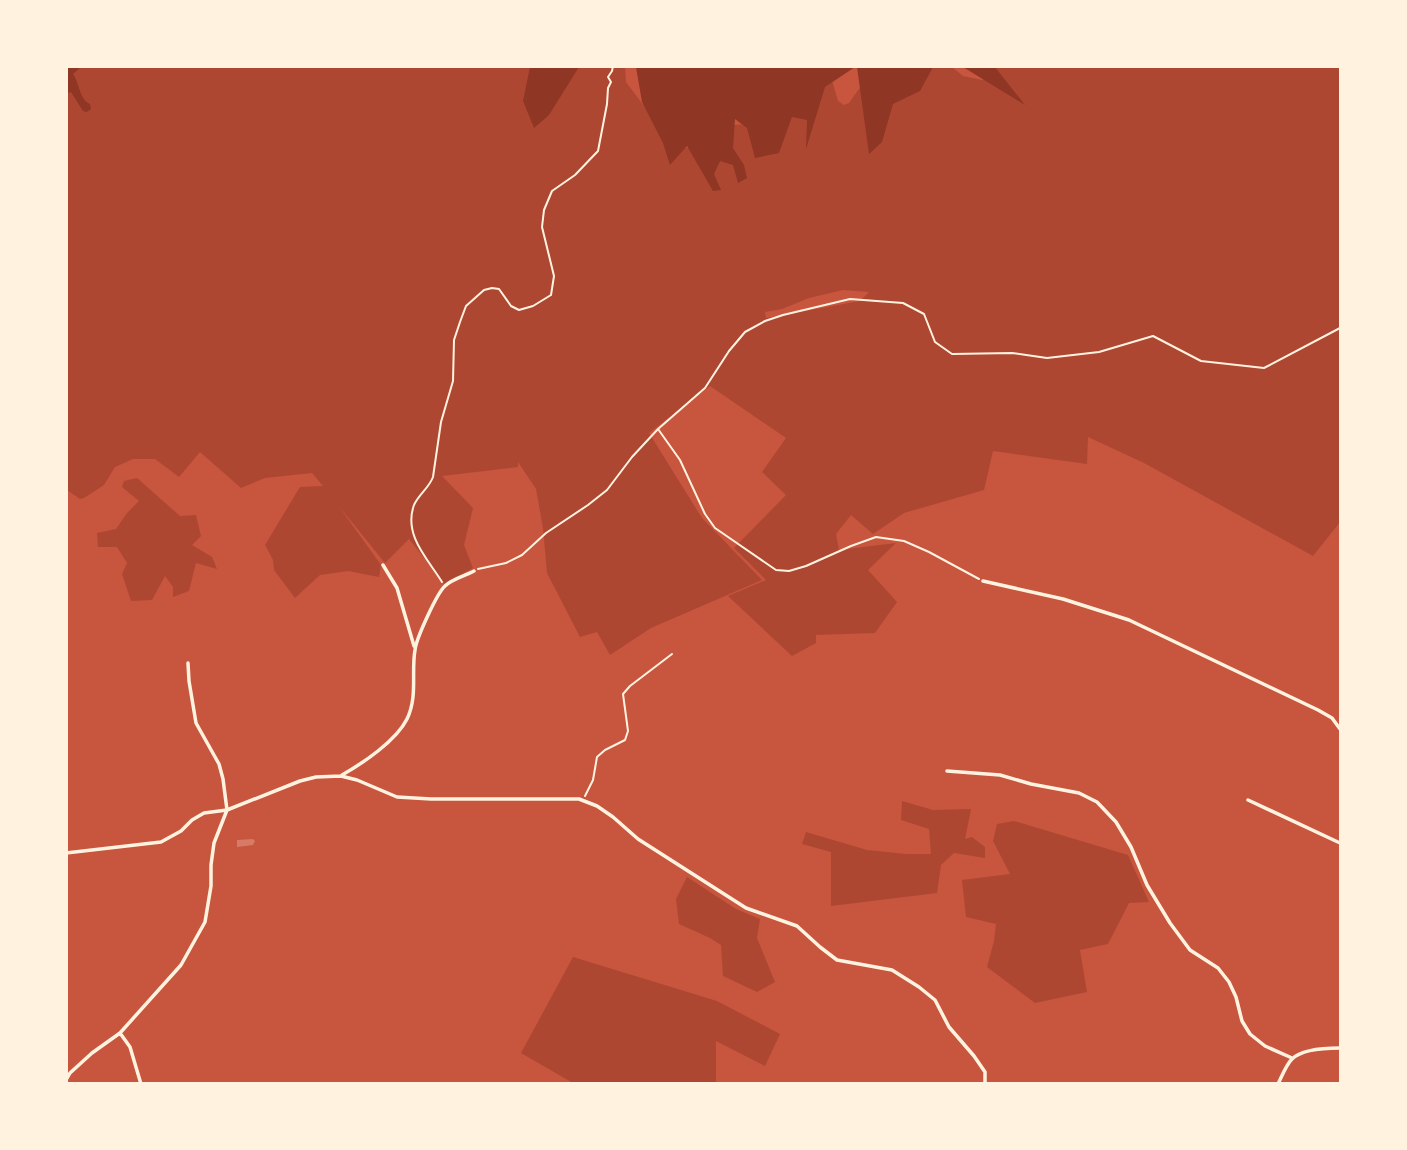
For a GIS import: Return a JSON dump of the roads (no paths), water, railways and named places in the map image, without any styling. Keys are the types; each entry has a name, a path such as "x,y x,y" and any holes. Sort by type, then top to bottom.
{"street":[{"path":"341,776 392,738 405,722 414,699 415,648 397,588 383,565"},
{"path":"415,648 432,607 445,586 474,571"},
{"path":"983,581 1063,599 1129,620 1318,710 1332,718 1340,729"},
{"path":"66,1080 92,1053 120,1033 181,965 205,922 214,843 227,810 219,764 197,723 188,663"},
{"path":"947,771 1000,775 1079,793 1097,802 1116,822 1131,847 1147,885 1190,950 1218,968 1229,982 1242,1021 1250,1034 1265,1046 1292,1058"},
{"path":"66,853 161,842 204,813 227,810 300,780 316,777 341,776 397,797 579,799 597,806 638,839 746,908 797,926 837,960 892,970 919,987 935,1000 949,1027 985,1072 985,1083"},
{"path":"1248,800 1340,843"},
{"path":"120,1033 130,1047 141,1083"},
{"path":"1278,1083 1292,1058 1310,1051 1340,1048"}]}
